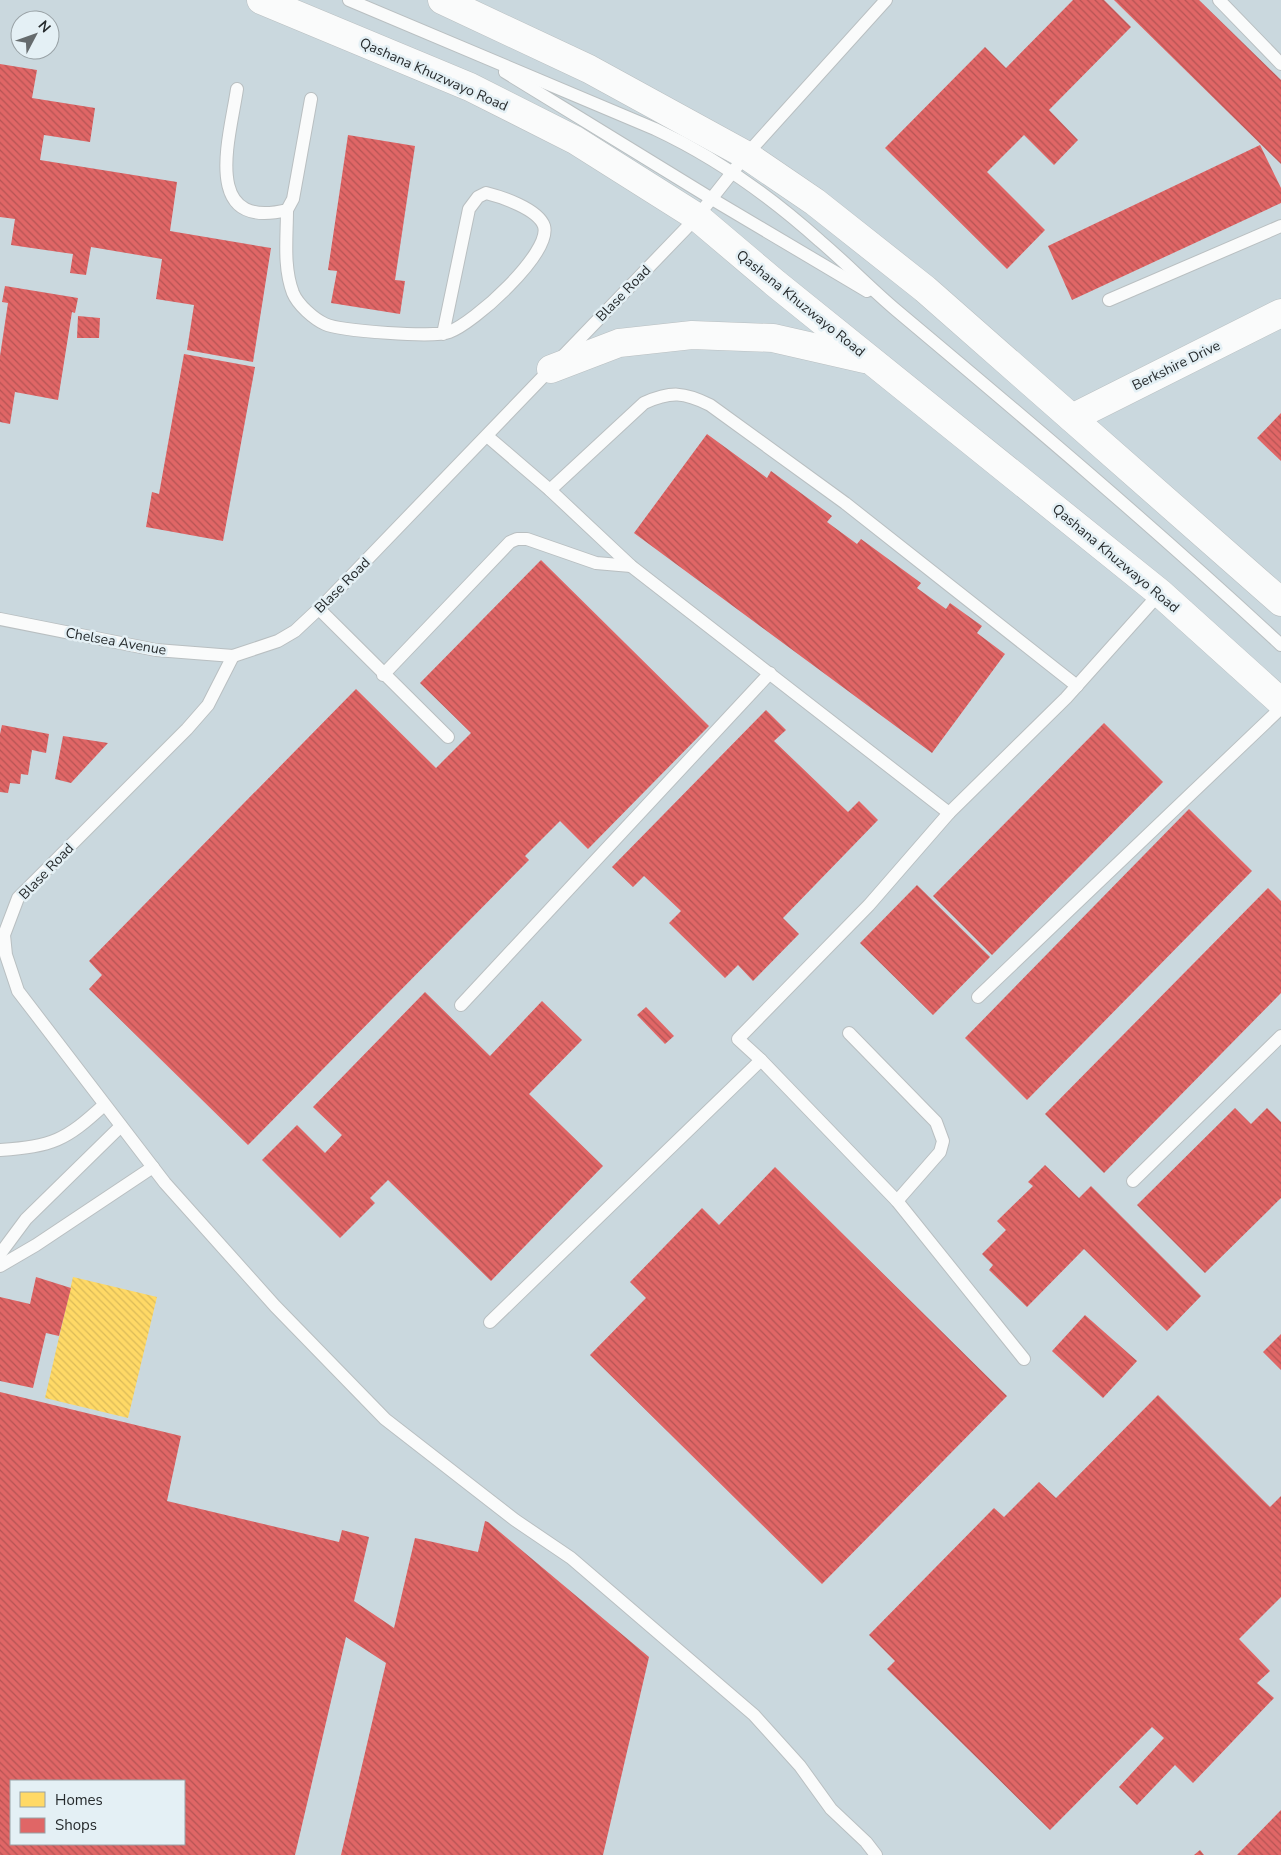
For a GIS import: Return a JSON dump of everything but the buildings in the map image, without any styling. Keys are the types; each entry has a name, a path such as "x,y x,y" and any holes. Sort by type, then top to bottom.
{"main road":[{"name":"Qashana Khuzwayo Road","path":"261,0 470,87 704,208 872,360 1160,593 1281,702"},
{"path":"442,0 589,69 739,164 814,202 917,283 1281,602"},
{"name":"Berkshire Drive","path":"1072,418 1281,313"},
{"path":"551,369 619,343 692,335 773,338 872,360"}],"lane":[{"path":"350,0 678,140 739,164 890,304 1131,509 1281,645"},
{"name":"Blase Road","path":"876,1855 866,1842 819,1795 800,1766 754,1715 571,1558 515,1520 385,1418 275,1306 166,1183 120,1126 18,990 6,956 4,935 18,898 197,719 219,686 233,656 278,641 295,631 319,609 704,208 739,164 886,0"},
{"path":"1219,0 1281,64"},
{"path":"469,50 704,208 890,304"},
{"path":"237,89 226,158 225,176 229,191 241,206 250,211 276,213 287,210"},
{"path":"310,99 293,199 287,210 286,265 294,294 310,314 325,324 343,330 443,334 471,321 505,290 536,254 544,239 545,229 542,221 533,213 514,202 486,193 474,202 470,209 443,334"},
{"path":"1109,300 1281,226"},
{"path":"550,490 644,403 662,395 691,396 710,405 845,503 1077,686"},
{"path":"486,436 550,490 631,566 949,813"},
{"path":"383,675 495,557 517,539 527,539 596,563 631,566"},
{"path":"1024,1359 897,1201 761,1060 738,1039 869,904 949,813 1077,686 1160,593"},
{"path":"319,609 383,675 448,737"},
{"name":"Chelsea Avenue","path":"0,619 156,650 233,656"},
{"path":"461,1005 770,673"},
{"path":"978,998 1281,708"},
{"path":"849,1033 932,1118 942,1141 940,1152 897,1201"},
{"path":"1134,1181 1281,1036"},
{"path":"490,1322 761,1060"},
{"path":"0,1150 33,1147 60,1139 80,1126 104,1105"},
{"path":"0,1254 26,1219 120,1126"},
{"path":"0,1266 36,1245 153,1166"}],"shaded area":[{"path":"0,0 1281,0 1281,1855 0,1855"}]}
